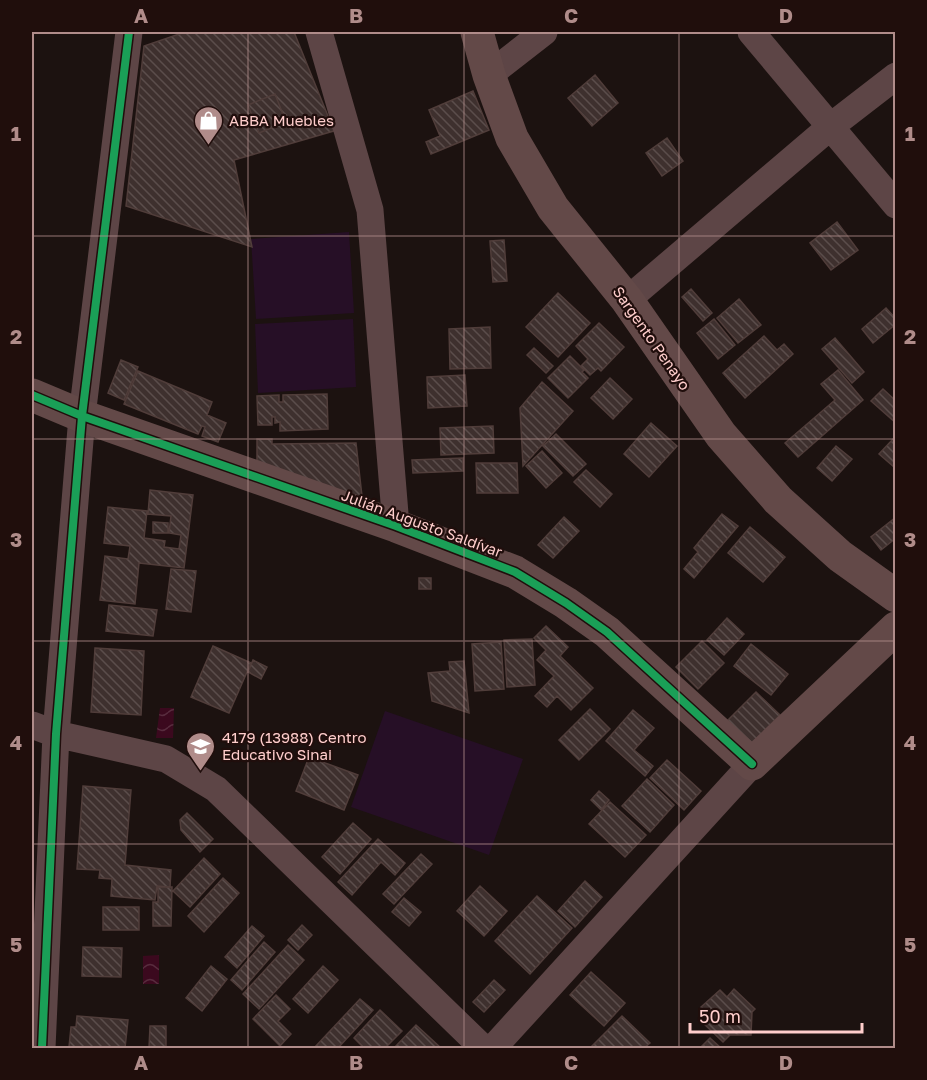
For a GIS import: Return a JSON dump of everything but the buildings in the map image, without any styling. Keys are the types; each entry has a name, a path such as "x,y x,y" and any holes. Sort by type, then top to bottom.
{"street":[{"path":"39,1040 44,730 129,32"},
{"path":"319,32 370,210 396,526"},
{"name":"Sargento Penayo","path":"477,32 489,75 512,138 553,208 627,300 721,435 777,500 840,556 896,596"},
{"path":"489,75 544,32"},
{"path":"751,32 896,204"},
{"path":"627,300 830,127 896,76"},
{"name":"Julián Augusto Saldívar","path":"32,395 82,416 396,526 515,572 566,603 607,632 752,764"},
{"path":"493,1048 752,764 896,628"},
{"path":"44,730 166,759 216,789 483,1048"}],"shaded area":[{"path":"349,232 354,313 256,319 251,239"},
{"path":"353,319 356,387 258,393 255,324"},
{"path":"385,711 523,759 489,855 351,807"}],"water":[{"path":"160,708 174,708 173,738 156,738"},
{"path":"159,955 159,984 143,984 143,956"}],"cycle path":[{"path":"42,1048 56,734 82,416 129,32"},
{"path":"32,395 82,416 396,526 515,572 566,603 607,632 752,764"}],"place":[{"name":"ABBA Muebles","path":"208,146"},
{"name":"4179 (13988) Centro Educativo Sinai","path":"201,772"}]}
